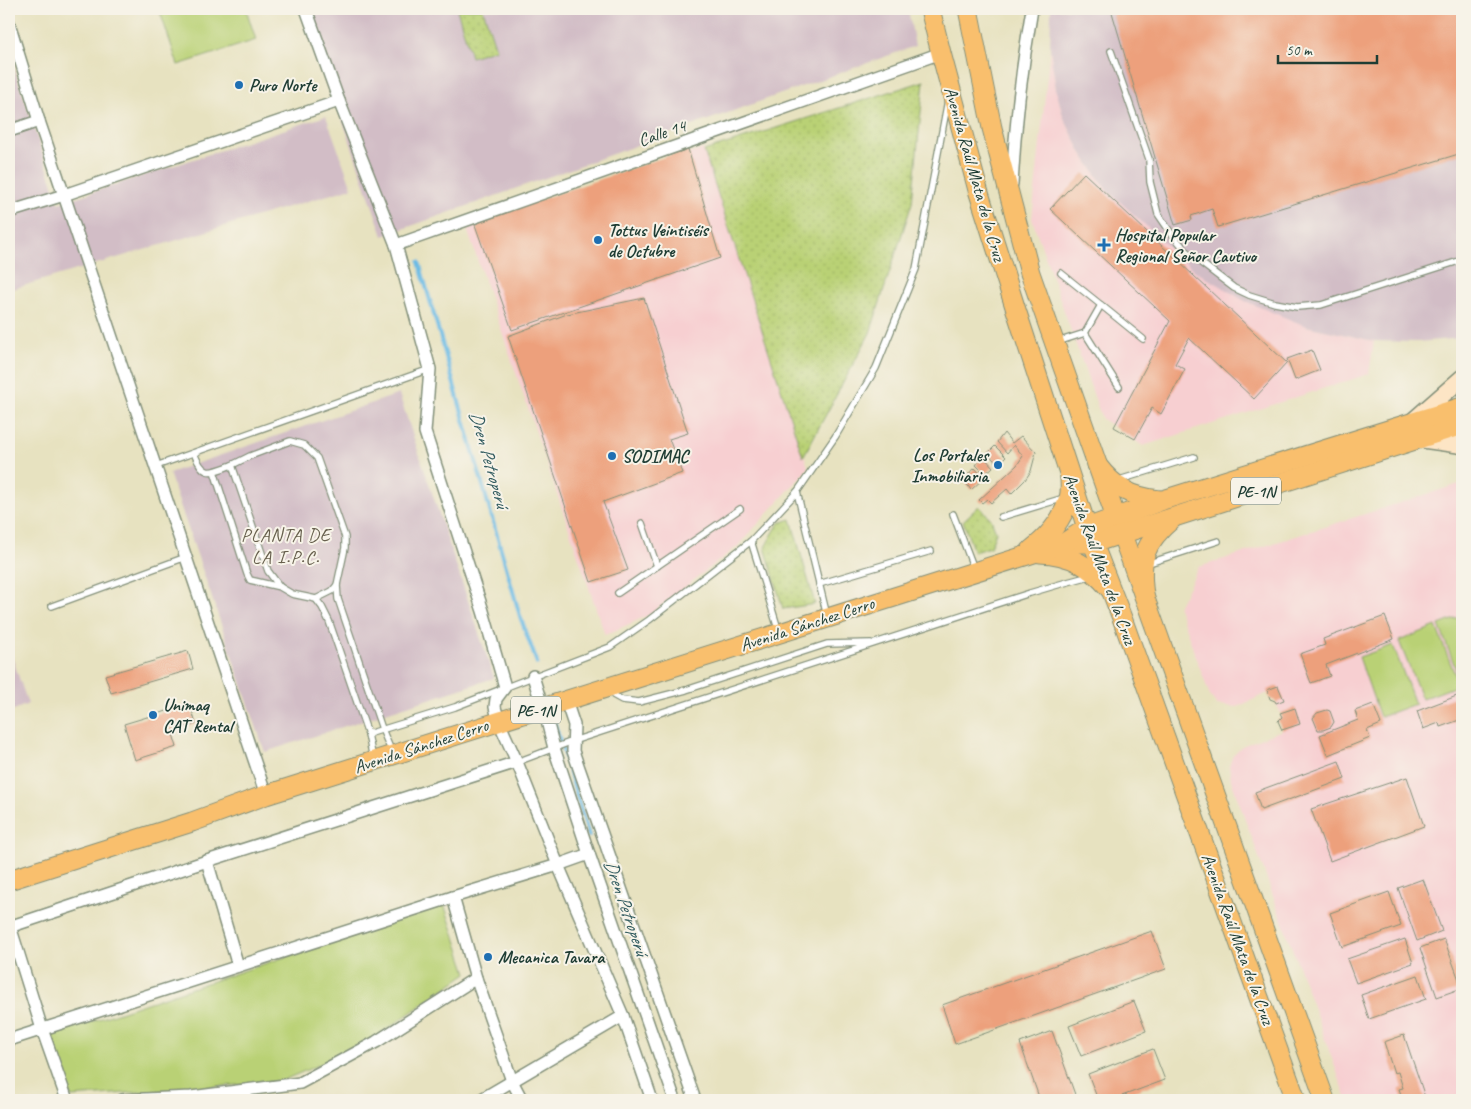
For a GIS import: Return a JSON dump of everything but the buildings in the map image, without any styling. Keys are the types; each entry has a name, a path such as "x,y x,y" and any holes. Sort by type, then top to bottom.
{"main road":[{"name":"Avenida Raúl Mata de la Cruz","path":"930,9 940,53 978,190 1070,487 1090,535 1104,582 1125,627 1296,1100"},
{"name":"Avenida Raúl Mata de la Cruz","path":"968,9 992,128 1030,273 1325,1100"},
{"path":"1028,348 1038,370 1053,393 1059,397 1064,394 1066,387 1062,363"},
{"name":"Avenida Sánchez Cerro","path":"1416,431 1462,378"},
{"name":"Avenida Sánchez Cerro","path":"1119,525 1174,517 1416,431 1462,406"},
{"name":"Avenida Sánchez Cerro","path":"9,880 192,822 266,795 1090,535 1119,525 1163,500 1416,431 1462,425"},
{"name":"Avenida Sánchez Cerro","path":"1416,431 1462,445"},
{"path":"1097,465 1112,482 1134,496 1163,500"},
{"path":"1029,554 1054,527 1070,487"},
{"path":"1144,595 1142,566 1148,546 1155,535 1174,517"},
{"path":"1029,554 1062,555 1086,566 1104,582"}],"street":[{"path":"306,9 396,245 430,369 426,432 505,687 496,699 495,708 499,722 623,1016 652,1100"},
{"path":"1011,201 1013,156 1032,9"},
{"path":"9,23 13,49 266,795"},
{"name":"Calle 14","path":"396,245 940,53"},
{"path":"9,212 64,196 340,101"},
{"path":"9,131 39,121"},
{"path":"533,676 539,696"},
{"path":"566,700 574,726 573,751 695,1100"},
{"path":"547,721 589,854 675,1100"},
{"path":"67,1100 42,1030 9,926 517,762"},
{"path":"9,1040 589,854"},
{"path":"207,861 238,966"},
{"path":"453,897 476,978 512,1081 522,1100"},
{"path":"122,1100 191,1097 300,1083 376,1042 476,978"},
{"path":"480,1100 623,1016"}],"lane":[{"path":"1111,51 1149,159 1150,182 1158,214 1188,253 1234,288 1275,303 1297,307 1321,305 1462,260"},
{"path":"368,734 455,707 610,647 679,598 751,540 797,492 835,437 876,368 916,269 950,88"},
{"path":"1061,273 1143,339"},
{"path":"1055,343 1085,333 1102,305"},
{"path":"1085,333 1119,387"},
{"path":"156,466 430,369"},
{"path":"194,453 199,466 203,470 214,472 290,441 304,445 317,458 346,537 346,548 337,586 338,599 382,729 393,755"},
{"path":"1112,482 1194,457"},
{"path":"232,465 268,570 280,587"},
{"path":"214,472 246,574 250,580 280,587 292,594 316,599 332,591 337,586"},
{"path":"1001,517 1070,487"},
{"path":"797,492 828,618"},
{"path":"618,592 740,509"},
{"path":"953,514 974,571"},
{"path":"642,523 657,566"},
{"path":"751,540 779,633"},
{"path":"1142,566 1218,541"},
{"path":"820,584 931,551"},
{"path":"52,606 186,557"},
{"path":"517,762 573,741 1064,582 1104,582"},
{"path":"316,599 329,621 368,734 373,761"},
{"path":"606,688 613,696 622,700 638,702 686,690 827,644 877,643"}],"shaded area":[{"path":"304,9 908,9 915,46 383,236"},
{"path":"1051,9 1462,9 1462,338 1417,342 1374,341 1306,326 1245,301 1195,271 1106,189 1081,152 1063,116 1056,89 1050,48"},
{"name":"Hospital Popular Regional Señor Cautivo","path":"1050,48 1056,89 1063,116 1081,152 1106,189 1306,326 1374,341 1369,374 1143,446 1102,419 1032,219"},
{"path":"9,53 59,203 326,116 352,188 9,290"},
{"path":"703,149 808,467 738,546 649,615 605,635 467,229"},
{"path":"399,394 494,678 265,752 169,473"},
{"path":"1462,483 1462,1100 1347,1100 1231,780 1229,766 1233,755 1242,746 1282,730 1278,721 1282,716 1275,701 1270,699 1268,693 1237,707 1217,705 1210,696 1178,607 1199,567"},
{"path":"9,648 28,704 9,712"}],"green space":[{"path":"159,9 246,9 256,40 178,65"},
{"path":"457,9 483,9 496,49 471,57"},
{"path":"924,81 912,203 870,333 803,457 704,151"},
{"path":"979,506 991,519 996,532 990,547 974,552 963,521"},
{"path":"791,519 815,604 783,609 765,547 779,523"},
{"path":"1462,616 1462,679 1460,680 1439,625"},
{"path":"1436,626 1459,685 1422,699 1399,641"},
{"path":"1393,645 1415,704 1380,717 1359,657"},
{"path":"444,904 467,973 363,1046 279,1082 71,1097 51,1035"}],"waterway":[{"name":"Dren Petroperú","path":"419,262 520,616 537,663"},
{"name":"Dren Petroperú","path":"554,721 589,836"}],"place":[{"name":"Puro Norte","path":"239,85"},
{"name":"Tottus Veintiséis de Octubre","path":"598,240"},
{"name":"Hospital Popular Regional Señor Cautivo","path":"1104,245"},
{"name":"SODIMAC","path":"612,456"},
{"name":"Los Portales Inmobiliaria","path":"998,465"},
{"name":"Unimaq CAT Rental","path":"153,715"},
{"name":"Mecanica Tavara","path":"488,957"}],"district":[{"name":"PLANTA DE LA I.P.C.","path":"286,545"}]}
